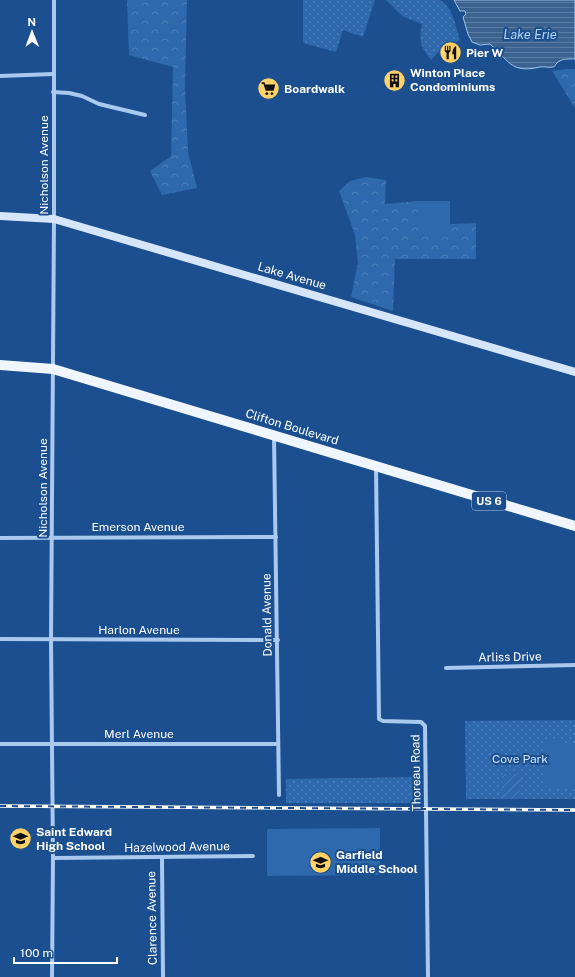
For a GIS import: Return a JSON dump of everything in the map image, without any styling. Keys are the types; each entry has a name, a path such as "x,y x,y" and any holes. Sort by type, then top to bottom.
{"main road":[{"name":"Clifton Boulevard","path":"0,365 53,369 575,526"}],"street":[{"name":"Nicholson Avenue","path":"52,977 53,858 51,639 54,0"},
{"path":"0,76 53,74"},
{"path":"53,92 82,96 99,104 145,114"},
{"name":"Lake Avenue","path":"0,216 54,220 575,372"},
{"name":"Donald Avenue","path":"274,435 279,795"},
{"name":"Thoreau Road","path":"376,466 379,719 383,722 421,722 425,726 428,977"},
{"name":"Emerson Avenue","path":"0,538 276,537"},
{"name":"Harlon Avenue","path":"0,639 278,640"},
{"name":"Arliss Drive","path":"446,668 575,665"},
{"name":"Merl Avenue","path":"0,744 278,744"},
{"name":"Hazelwood Avenue","path":"53,858 253,856"},
{"name":"Clarence Avenue","path":"162,858 163,977"}],"green space":[{"path":"127,0 187,0 185,87 188,152 197,188 162,195 150,171 171,156 173,67 129,55"},
{"path":"303,0 375,0 363,37 343,30 336,52 303,43"},
{"path":"386,0 440,0 445,4 451,13 460,40 440,50 431,60 421,44 422,24 402,16"},
{"path":"575,69 575,108 552,71"},
{"path":"366,177 386,180 385,204 419,201 419,237 450,237 450,224 476,223 476,259 395,259 393,311 351,297 358,263 355,235 339,191 350,181"},
{"path":"419,201 450,201 450,237 418,237"},
{"name":"Cove Park","path":"575,720 575,799 466,799 465,721"},
{"path":"557,738 575,748 575,787 547,787 544,784 544,739"},
{"path":"502,774 521,774 520,799 502,799"},
{"path":"420,777 420,803 286,803 286,779"},
{"path":"380,828 380,875 267,876 267,829"}],"water":[{"name":"Lake Erie","path":"454,0 575,0 575,59 561,60 553,67 522,69 516,67 506,60 490,44 480,45 472,42 463,17 466,14 465,11 460,11"}],"railway":[{"path":"0,806 575,810"}],"place":[{"name":"Pier W","path":"450,53"},
{"name":"Winton Place Condominiums","path":"395,80"},
{"name":"Boardwalk","path":"269,89"},
{"name":"Saint Edward High School","path":"21,839"},
{"name":"Garfield Middle School","path":"321,862"}]}
